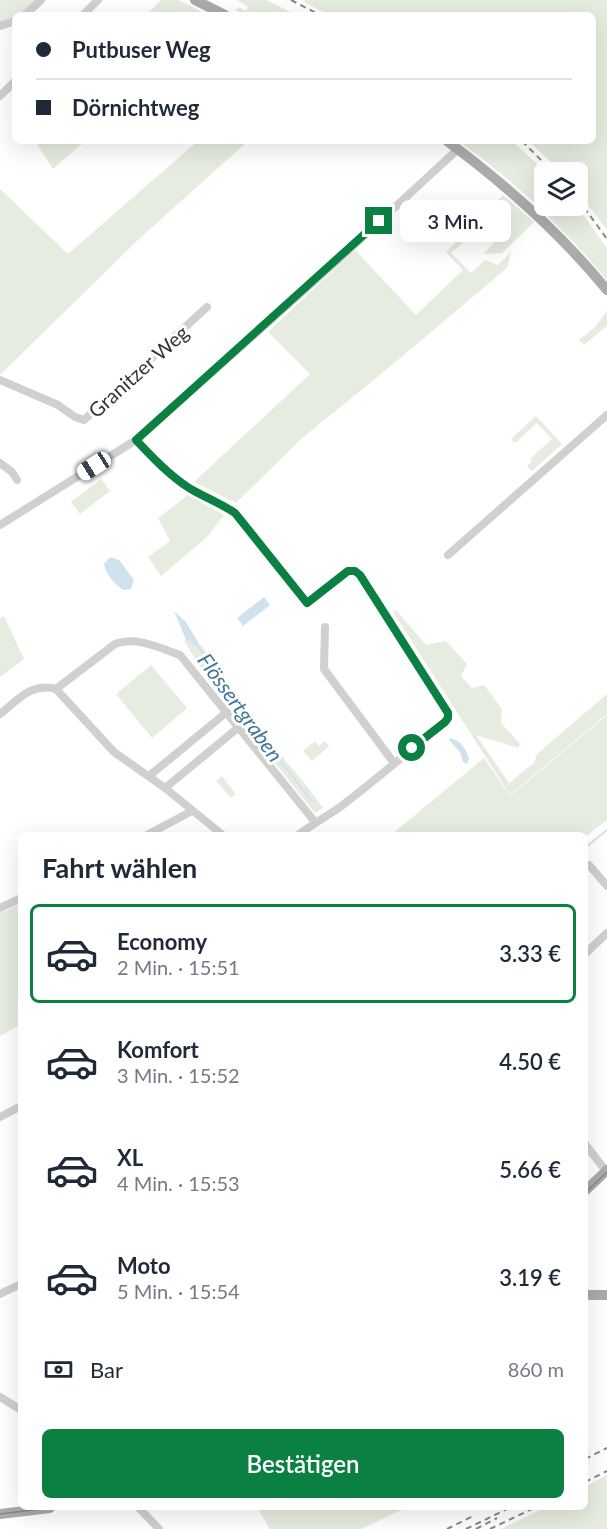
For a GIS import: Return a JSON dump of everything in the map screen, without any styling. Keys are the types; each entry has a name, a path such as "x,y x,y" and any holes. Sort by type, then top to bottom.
{"main road":[{"path":"195,0 219,12"},
{"path":"451,144 542,220 607,290"},
{"path":"588,1188 607,1171"},
{"path":"588,1295 607,1295"},
{"path":"0,1514 33,1510"}],"street":[{"path":"28,12 41,0"},
{"path":"86,12 98,0"},
{"path":"0,96 12,84"},
{"path":"0,525 136,440 338,260 458,149"},
{"name":"Granitzer Weg","path":"0,380 58,405 75,417 84,420 207,307"},
{"path":"448,555 607,415"},
{"path":"136,440 176,478 190,488 220,502 235,513 307,603 348,571 355,571 360,575 448,713 445,722 338,808 302,832"},
{"path":"0,463 12,472 17,480"},
{"path":"325,627 324,669 394,763"},
{"path":"56,689 115,644 124,640 180,655 315,822"},
{"path":"0,714 30,690 39,687 56,689 110,748 165,788 219,832"},
{"path":"149,776 227,712"},
{"path":"165,788 239,727"},
{"path":"153,832 192,811"},
{"path":"588,865 607,886"},
{"path":"0,908 18,899"},
{"path":"588,951 607,933"},
{"path":"0,1117 18,1108"},
{"path":"588,1148 607,1171"},
{"path":"0,1294 18,1285"},
{"path":"0,1397 18,1408"},
{"path":"142,1510 159,1529"}],"shaded area":[{"path":"0,0 37,0 23,12 12,12 12,19 0,22"},
{"path":"161,0 179,0 202,12 149,12"},
{"path":"237,0 267,0 290,12 238,12 236,10 238,7 246,11 248,7"},
{"path":"304,0 607,0 607,230 588,205 588,162 551,162 532,144 596,144 596,12 323,12"},
{"path":"37,144 82,144 53,169"},
{"path":"195,144 245,144 140,238 0,375 0,189 68,254"},
{"path":"462,144 515,144 535,162 534,203 499,172"},
{"path":"503,195 534,222 502,253 483,254 494,243 480,228 451,253 471,273 485,260 498,265 511,252 507,268 301,439 236,503 194,482 310,374 268,332 355,250 416,315 463,270 446,252"},
{"path":"547,216 584,216 607,248 607,280"},
{"path":"607,311 607,326 584,345 579,340 595,327"},
{"path":"536,416 562,444 532,471 527,466 532,461 530,459 552,439 537,423 515,443 511,439"},
{"path":"101,479 110,491 80,514 71,502"},
{"path":"188,495 224,515 208,536 161,576 148,557 170,541 158,518"},
{"path":"396,610 426,645 446,641 467,664 461,676 472,688 484,685 502,709 501,723 520,744 518,748 476,735 509,783 534,763 537,754 607,694 607,714 510,795 393,612"},
{"path":"4,616 24,659 0,677 0,618"},
{"path":"184,641 198,647 199,644 202,646 226,684 253,716 250,718 225,688 227,696 246,720 243,723 207,677"},
{"path":"151,665 187,708 152,738 116,694"},
{"path":"607,715 607,820 588,835 588,832 395,832 484,758 510,796"},
{"path":"255,718 323,808 315,813 244,725 248,723 251,726"},
{"path":"315,741 319,746 325,741 329,746 312,761 303,751"},
{"path":"222,776 236,794 231,798 216,781"},
{"path":"18,904 18,1026 0,1036 0,913"},
{"path":"607,1475 607,1529 501,1529 540,1510 588,1510 588,1485"},
{"path":"402,1510 361,1529 270,1529 259,1511"}],"water":[{"path":"110,557 119,560 134,580 131,589 123,590 109,575 104,564"},
{"path":"264,597 270,605 243,626 237,618"},
{"path":"174,611 186,622 199,644 198,647 186,640"},
{"path":"224,686 254,723 251,727 227,696"},
{"path":"450,738 465,748 469,759 467,764 463,762 460,752 449,740"}],"waterway":[{"name":"Flössertgraben","path":"198,646 226,689"},
{"name":"Flössertgraben","path":"252,725 311,800"},
{"name":"Flössertgraben","path":"588,846 607,830"}],"tram line":[{"path":"588,1190 607,1172"},
{"path":"0,1514 33,1510"}],"railway":[{"path":"291,0 314,12"},
{"path":"525,144 543,162"},
{"path":"588,213 607,239"},
{"path":"588,1458 607,1448"},
{"path":"588,1480 607,1471"},
{"path":"466,1529 505,1510"},
{"path":"490,1529 530,1510"},
{"path":"447,1529 473,1516"},
{"path":"476,1529 497,1518"}],"route":[{"path":"379,221 136,440 176,478 190,488 220,502 235,513 307,603 348,571 355,571 360,575 448,713 445,722 412,748"}]}
